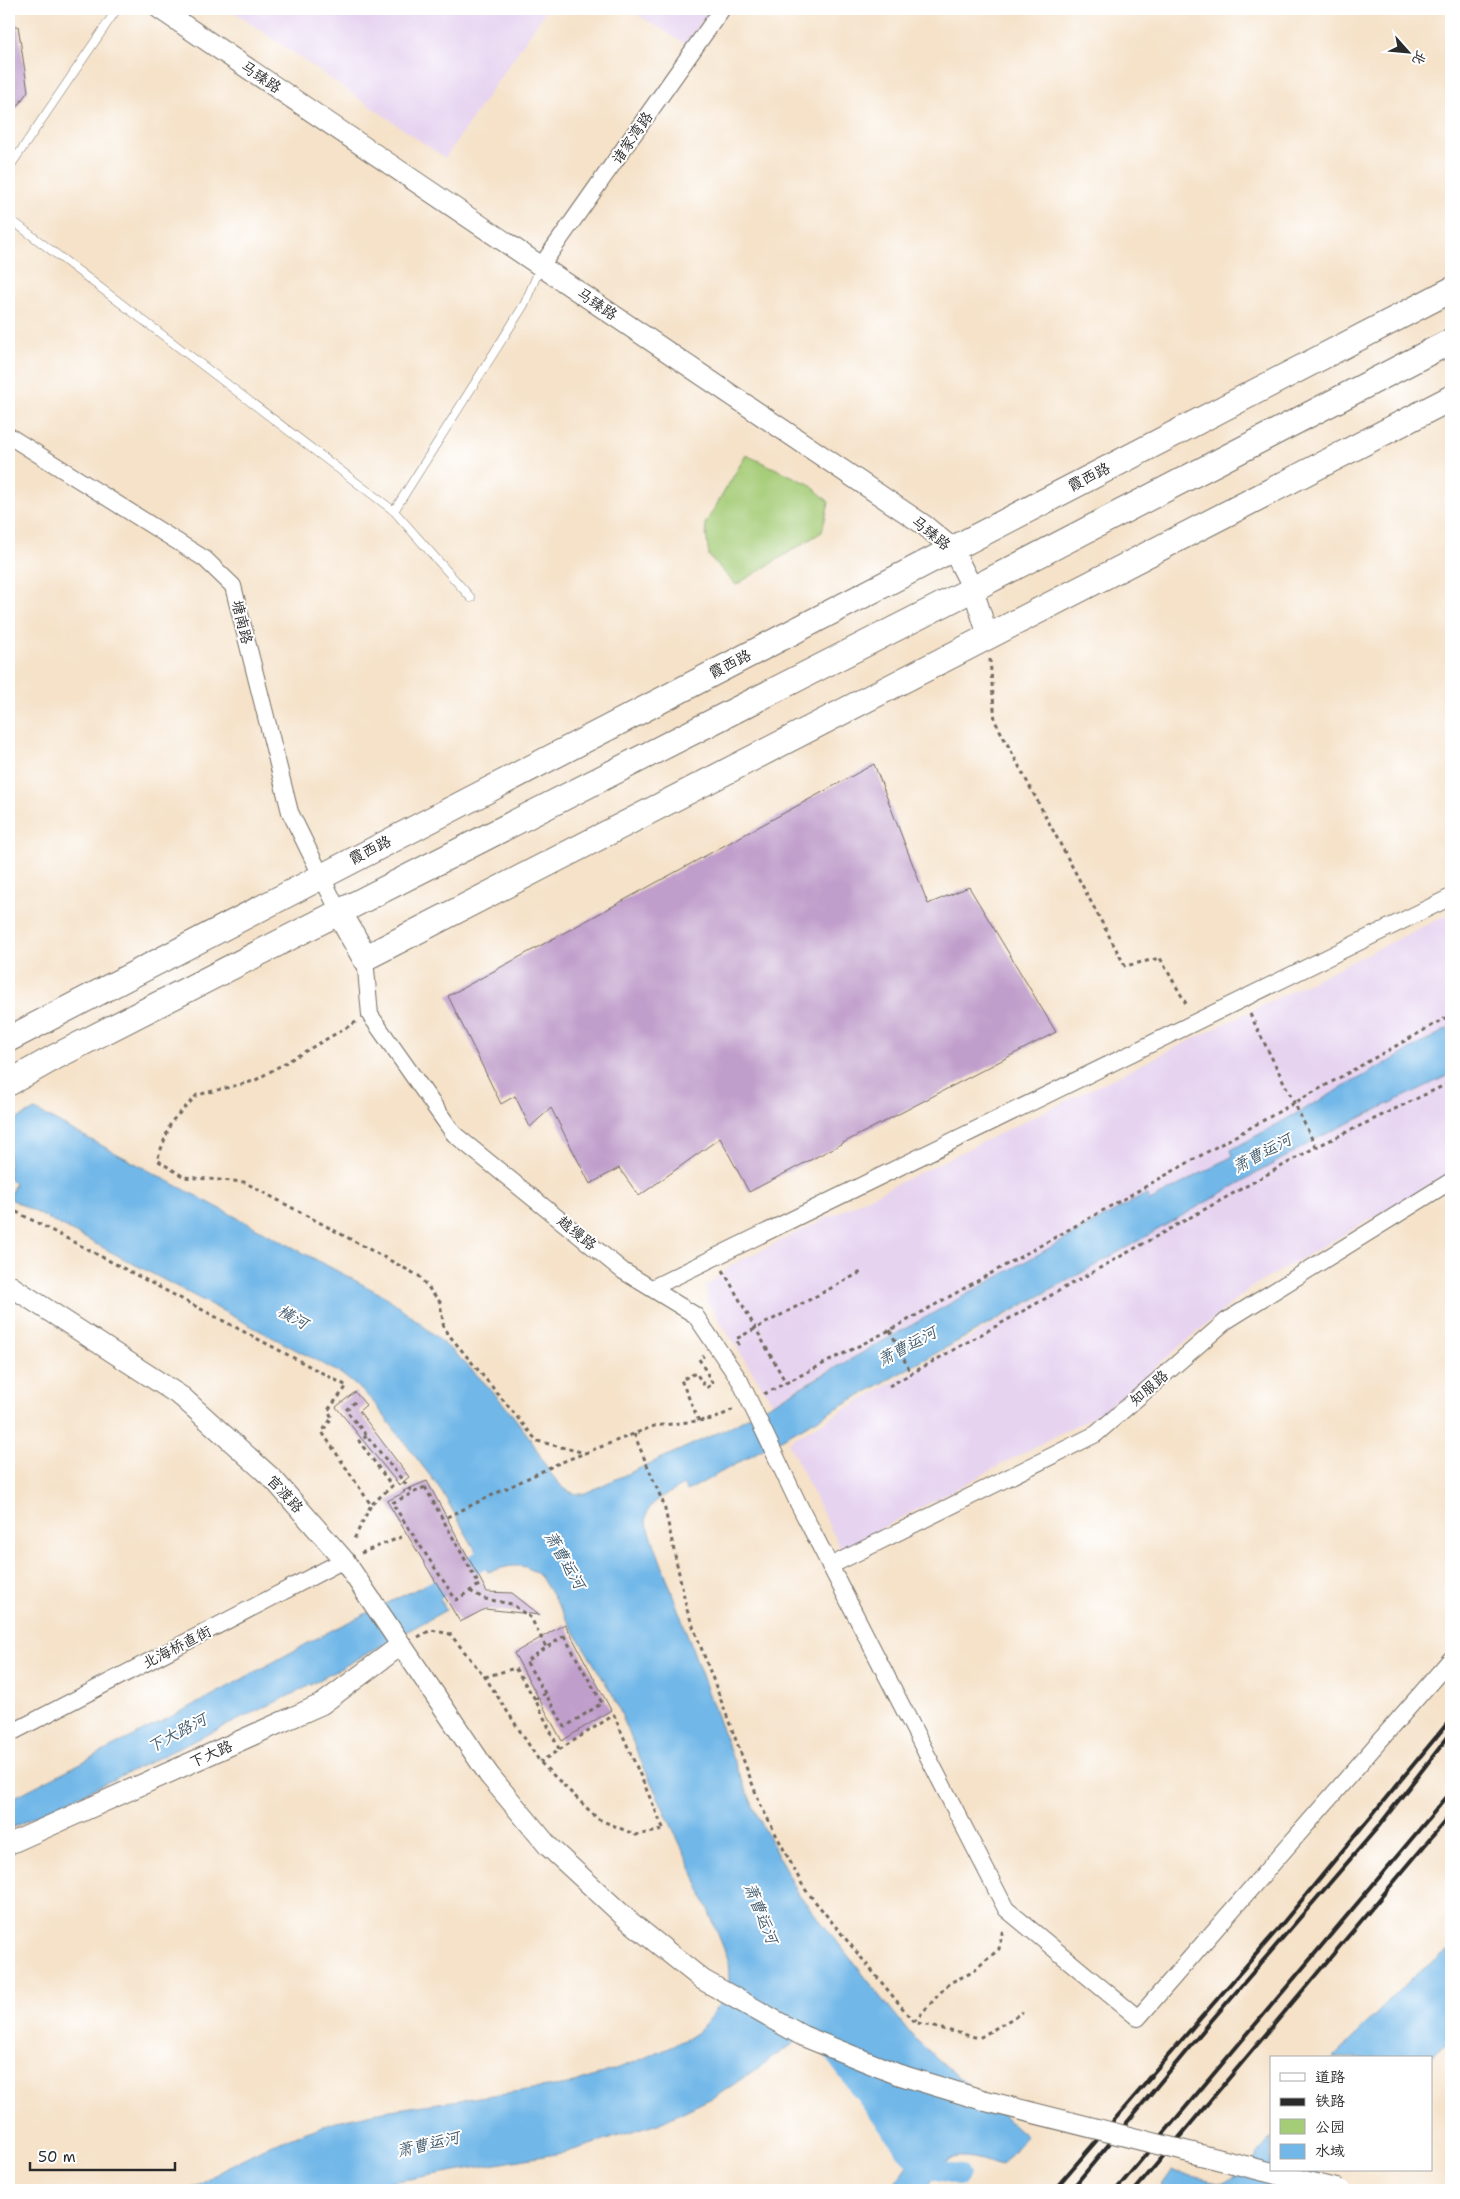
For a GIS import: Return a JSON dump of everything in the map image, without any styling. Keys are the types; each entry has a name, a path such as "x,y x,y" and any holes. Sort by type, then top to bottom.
{"main road":[{"name":"霞西路","path":"9,1039 1451,290"},
{"path":"9,1083 54,1057 973,589 1451,341"},
{"path":"339,912 365,958 1451,398"}],"street":[{"name":"马臻路","path":"160,9 924,525 952,548 973,589 988,636"},
{"name":"诸家湾路","path":"541,266 722,9"},
{"name":"塘南路","path":"9,436 205,560 233,586 290,812 339,912"},
{"path":"652,1288 1451,897"},
{"path":"365,958 370,1015"},
{"name":"越缦路","path":"370,1015 454,1134 623,1271 696,1315 740,1381 798,1503 1006,1909"},
{"name":"知服路","path":"830,1566 1096,1434 1226,1322 1451,1181"},
{"name":"官渡路","path":"9,1286 182,1397 275,1481 344,1560 489,1775 548,1846 628,1920 703,1980 803,2036 897,2074 986,2101 1340,2190"},
{"name":"北海桥直街","path":"9,1734 344,1560"},
{"name":"下大路","path":"9,1844 322,1704 401,1645"},
{"path":"1006,1909 1138,2018 1451,1660"}],"lane":[{"path":"9,168 117,9"},
{"path":"14,222 394,511 471,598"},
{"path":"394,511 524,305 541,266"}],"path":[{"path":"988,636 995,721 1125,966 1160,958 1196,1021"},
{"path":"1242,998 1316,1147"},
{"path":"370,1015 254,1081 197,1095 171,1122 157,1160 184,1177 244,1182 419,1276 440,1302 444,1329 537,1441 585,1453"},
{"path":"762,1395 890,1330 1451,1015"},
{"path":"889,1386 1316,1147 1451,1082"},
{"path":"9,1208 346,1386 328,1410 332,1418 322,1432 371,1505"},
{"path":"716,1257 786,1383"},
{"path":"728,1363 743,1354 736,1339 863,1272"},
{"path":"890,1330 911,1374"},
{"path":"699,1421 681,1380 696,1373 706,1388 713,1384 699,1359 718,1349"},
{"path":"355,1402 346,1410 412,1492"},
{"path":"447,1517 557,1464 654,1426 714,1419 738,1407"},
{"path":"634,1434 664,1504 687,1610 760,1804 804,1888 914,2022 979,2038 1023,2012"},
{"path":"344,1560 371,1505 392,1486 359,1441 367,1436"},
{"path":"425,1487 479,1585 456,1600 392,1504 412,1492 425,1487"},
{"path":"344,1560 404,1536"},
{"path":"470,1591 485,1599 512,1604 530,1618 546,1647"},
{"path":"401,1645 431,1630 450,1634 485,1677 540,1762 598,1819 636,1835 664,1830 614,1715 540,1762"},
{"path":"564,1636 602,1703 565,1727 526,1661 546,1647 564,1636"},
{"path":"485,1677 515,1668 535,1699 560,1749"},
{"path":"535,1699 546,1693"},
{"path":"914,2022 949,1983 971,1974 999,1949 1006,1909"}],"shaded area":[{"path":"230,9 547,9 445,158"},
{"path":"628,9 711,9 686,44"},
{"path":"1451,913 1451,1027 1231,1150 1233,1156 1150,1201 1145,1195 772,1402 707,1301 706,1286 733,1264"},
{"path":"1451,1074 1451,1173 1250,1288 1104,1410 841,1550 788,1442 1322,1136"}],"green space":[{"path":"746,455 809,484 829,502 822,532 736,585 709,556 705,524"}],"water":[{"path":"1451,1027 1451,1074 1322,1136 1101,1262 687,1491 684,1485 659,1499 647,1514 646,1521 727,1744 756,1813 798,1893 914,2038 1026,2136 1001,2166 974,2158 952,2158 941,2166 926,2190 890,2190 916,2154 835,2041 823,2031 812,2031 718,2095 658,2124 567,2152 368,2186 357,2190 189,2190 240,2160 272,2144 341,2120 377,2112 575,2083 635,2062 685,2040 696,2033 707,2022 722,2000 729,1980 728,1959 690,1865 640,1759 614,1697 541,1577 522,1566 510,1566 488,1572 441,1490 375,1404 364,1392 340,1373 9,1198 15,1183 9,1179 9,1123 35,1110 388,1298 446,1345 498,1398 529,1437 551,1474 558,1482 565,1489 583,1494 726,1429 1146,1194 1150,1201 1233,1156 1231,1150"},
{"name":"下大路河","path":"431,1582 446,1610 303,1689 9,1829 9,1800 213,1695 332,1630"},
{"path":"1451,1948 1451,2041 1431,2056 1335,2056 1414,1976"},
{"path":"1270,2138 1270,2172 1321,2172 1318,2177 1317,2190 1159,2190 1172,2172 1223,2183 1238,2176"}],"building":[{"path":"9,26 18,26 28,91 9,119"},
{"path":"874,764 928,904 969,887 1056,1032 749,1192 720,1138 639,1196 619,1168 590,1184 551,1108 530,1127 515,1096 501,1104 448,996"},
{"path":"355,1392 366,1405 359,1411 409,1477 399,1485 336,1407"},
{"path":"427,1481 487,1592 512,1593 540,1615 485,1609 460,1622 387,1501 405,1492 403,1491"},
{"path":"565,1624 611,1710 562,1741 514,1653"}],"waterway":[{"path":"426,1596 504,1545"},
{"path":"801,2009 918,2165 959,2175"}],"railway":[{"path":"1147,2080 1278,1929 1451,1719"},
{"path":"1071,2190 1212,2020 1378,1827 1451,1733"},
{"path":"1116,2190 1451,1792"},
{"path":"1135,2190 1451,1814"},
{"path":"1054,2190 1152,2076"}],"water label":[{"name":"萧曹运河","path":"1262,1153"},
{"name":"横河","path":"293,1317"},
{"name":"萧曹运河","path":"907,1346"},
{"name":"萧曹运河","path":"565,1560"},
{"name":"萧曹运河","path":"761,1913"},
{"name":"萧曹运河","path":"428,2144"}]}
